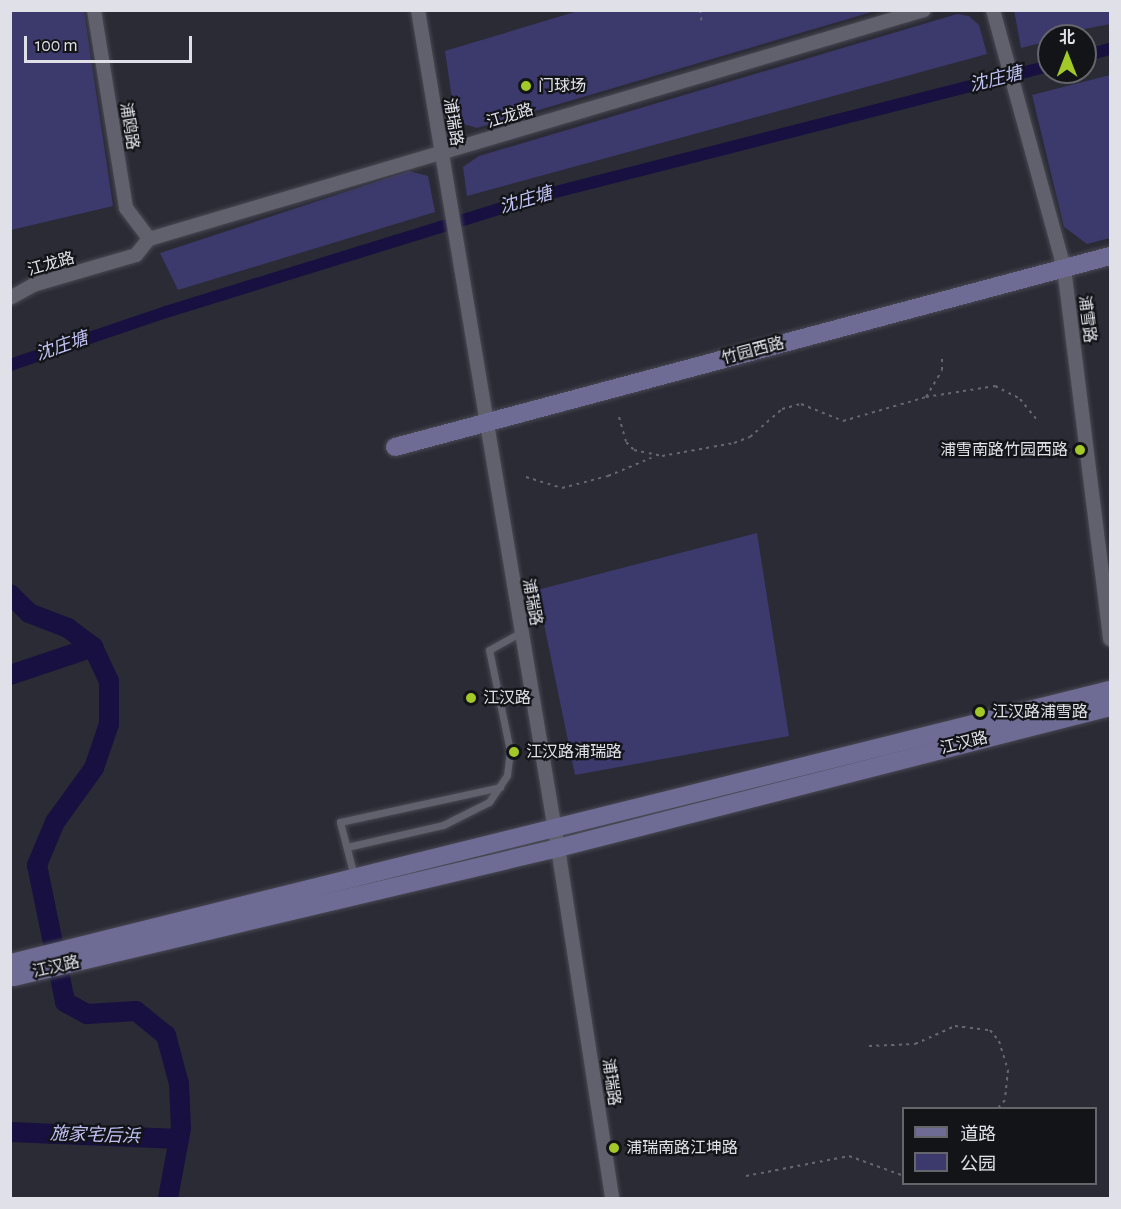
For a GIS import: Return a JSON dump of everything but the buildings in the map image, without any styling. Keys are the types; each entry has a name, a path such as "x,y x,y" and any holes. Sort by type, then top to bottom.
{"street":[{"name":"浦鸥路","path":"94,10 126,208 149,239"},
{"name":"浦瑞路","path":"418,10 556,838 612,1198"},
{"name":"江龙路","path":"10,298 33,285 136,255 149,239 924,10"},
{"name":"浦雪路","path":"993,10 1064,268 1110,639"},
{"name":"竹园西路","path":"395,447 1110,255"},
{"path":"72,956 356,881 556,838 1110,690"},
{"name":"江汉路","path":"19,970 556,838 1110,707"}],"lane":[{"path":"347,847 443,825 482,807 500,787 507,775 510,751 489,650 521,632"},
{"path":"356,881 340,822 500,787"}],"path":[{"path":"700,10 702,24"},
{"path":"926,398 942,370 942,356"},
{"path":"526,477 562,488 655,457 734,443 750,437 782,409 801,404 843,421 926,398 995,386 1020,399 1037,420"},
{"path":"619,417 626,442 655,457"},
{"path":"869,1046 915,1044 955,1026 990,1030 999,1041 1008,1070 1005,1100 999,1107"},
{"path":"746,1176 849,1156 902,1176"}],"green space":[{"path":"1014,10 1110,11 1110,24 1097,27 1097,24 1037,24 1037,44 1021,48"},
{"path":"10,11 84,11 113,206 11,230"},
{"path":"578,11 875,11 477,128 460,123 453,106 445,51"},
{"path":"957,14 969,16 979,25 987,54 467,196 463,167 479,156"},
{"path":"1110,75 1110,238 1087,244 1064,227 1032,95 1075,84 1097,84 1097,78"},
{"path":"409,171 428,176 435,212 178,290 160,253"},
{"path":"757,533 789,736 575,775 537,590"}],"waterway":[{"name":"沈庄塘","path":"1097,53 1110,49"},
{"name":"沈庄塘","path":"10,365 166,312 544,195 1037,69"},
{"path":"10,594 29,613 68,628 93,647 109,681 109,724 94,768 55,822 37,865 65,1002 87,1014 136,1011 166,1035 179,1084 181,1128 168,1198"},
{"path":"10,675 93,647"},
{"name":"施家宅后浜","path":"10,1132 179,1139"}],"place":[{"name":"门球场","path":"526,86"},
{"name":"浦雪南路竹园西路","path":"1080,450"},
{"name":"江汉路","path":"471,698"},
{"name":"江汉路浦雪路","path":"980,712"},
{"name":"江汉路浦瑞路","path":"514,752"},
{"name":"浦瑞南路江坤路","path":"614,1148"}]}
